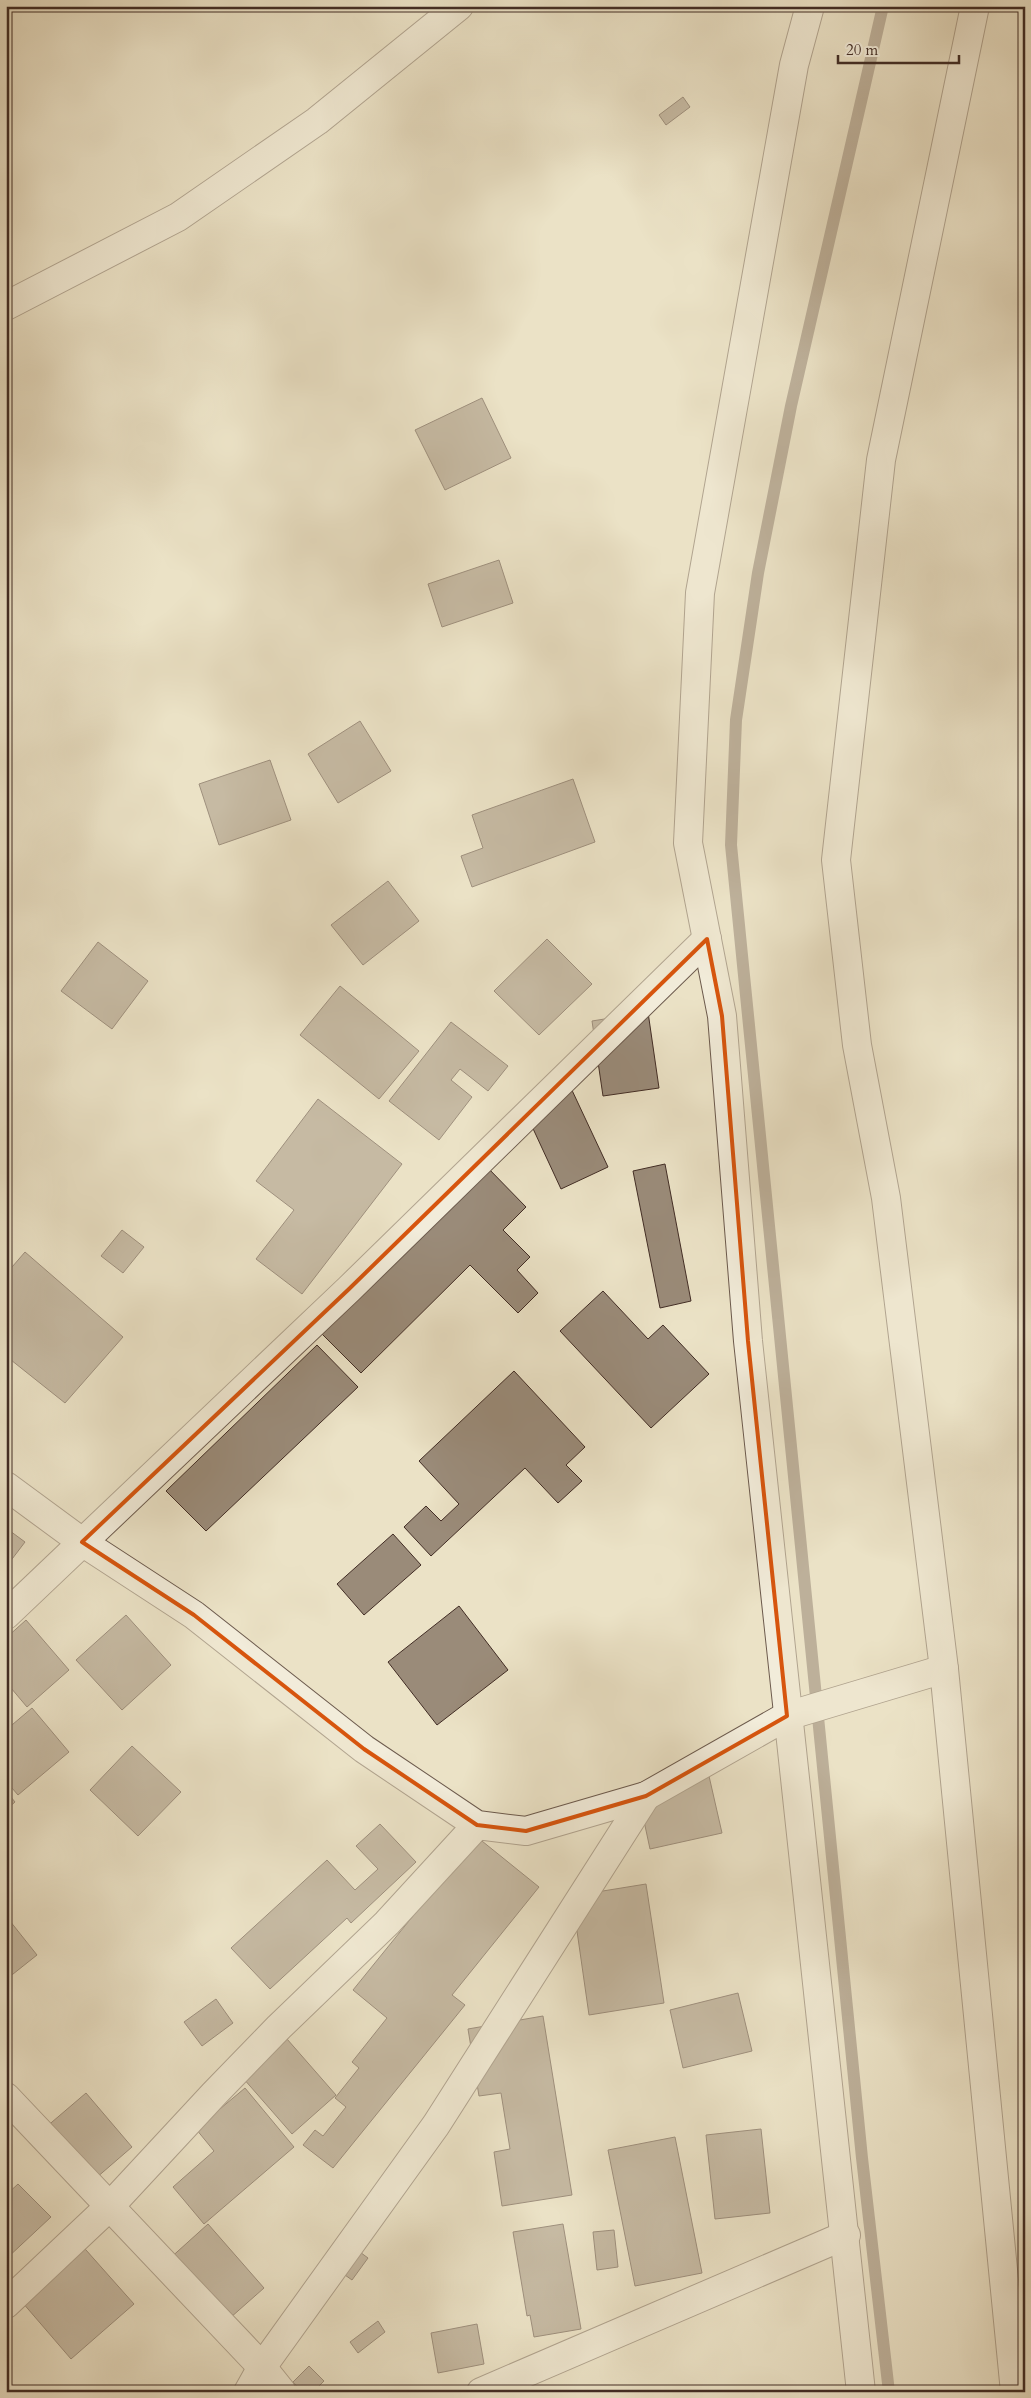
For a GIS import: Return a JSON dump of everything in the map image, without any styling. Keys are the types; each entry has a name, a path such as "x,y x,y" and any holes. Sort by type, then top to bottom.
{"street":[{"path":"6,306 178,217 317,121 459,6"},
{"path":"810,6 794,65 700,593 688,843 722,1016 748,1342 846,2235 861,2392"},
{"path":"975,6 881,460 836,860 857,1045 886,1198 944,1669 1015,2392"},
{"path":"6,1615 350,1289 707,939"},
{"path":"6,1486 82,1542 194,1615 364,1749 477,1825 526,1831 646,1796 788,1716 944,1669"},
{"path":"248,2392 262,2367 436,2125 646,1796"},
{"path":"6,2304 110,2206 260,2047 387,1923 477,1825"},
{"path":"6,2097 262,2367 282,2392"},
{"path":"481,2392 846,2235"}],"highlighted area":[{"path":"707,939 722,1016 748,1341 787,1716 646,1796 526,1831 477,1825 364,1749 194,1615 82,1542 349,1289"}],"building":[{"path":"683,97 690,107 666,125 659,115"},
{"path":"482,398 511,458 445,490 415,430"},
{"path":"499,560 513,603 442,627 428,584"},
{"path":"360,721 391,771 338,803 308,754"},
{"path":"270,760 291,820 219,845 199,784"},
{"path":"573,779 595,842 472,887 461,856 483,848 472,815"},
{"path":"388,881 419,921 363,965 331,925"},
{"path":"547,939 592,984 539,1035 494,991"},
{"path":"98,942 148,981 112,1029 61,991"},
{"path":"340,986 419,1051 379,1099 300,1035"},
{"path":"648,1012 659,1088 603,1096 592,1021"},
{"path":"451,1022 508,1066 488,1091 460,1069 451,1080 472,1097 439,1140 389,1101"},
{"path":"570,1086 608,1167 561,1189 523,1107"},
{"path":"318,1099 402,1164 302,1294 256,1259 294,1210 256,1181"},
{"path":"665,1164 691,1301 660,1308 633,1171"},
{"path":"486,1166 526,1207 503,1230 530,1257 517,1270 538,1293 518,1313 470,1265 361,1373 320,1332"},
{"path":"122,1230 144,1247 123,1273 101,1256"},
{"path":"25,1252 123,1337 65,1403 6,1356 6,1274"},
{"path":"603,1291 648,1339 663,1325 709,1374 651,1428 560,1331"},
{"path":"317,1345 358,1387 206,1531 166,1491"},
{"path":"514,1371 585,1447 566,1465 582,1481 558,1503 525,1468 431,1556 404,1527 426,1506 441,1521 459,1504 419,1461"},
{"path":"6,1528 25,1542 6,1567"},
{"path":"393,1534 421,1565 364,1615 337,1584"},
{"path":"459,1606 508,1670 437,1725 388,1662"},
{"path":"126,1615 171,1665 122,1710 76,1660"},
{"path":"26,1620 69,1670 27,1707 11,1688 6,1692 6,1638"},
{"path":"32,1708 69,1752 18,1795 6,1781 6,1730"},
{"path":"132,1746 181,1792 138,1836 90,1790"},
{"path":"709,1776 722,1833 650,1849 638,1793"},
{"path":"6,1791 15,1802 6,1810"},
{"path":"380,1824 416,1862 351,1923 347,1918 270,1989 231,1948 327,1860 355,1890 378,1869 356,1846"},
{"path":"477,1837 539,1887 452,1995 465,2005 333,2168 303,2145 315,2130 323,2136 346,2107 335,2098 359,2068 352,2062 387,2018 353,1990"},
{"path":"646,1884 664,2003 589,2015 572,1896"},
{"path":"6,1916 37,1955 8,1978 6,1976"},
{"path":"738,1993 752,2051 683,2068 670,2010"},
{"path":"216,1999 233,2023 202,2046 184,2022"},
{"path":"543,2016 572,2195 502,2206 494,2152 510,2149 501,2093 479,2096 468,2029"},
{"path":"287,2039 336,2095 292,2134 243,2078"},
{"path":"245,2088 294,2147 204,2224 173,2187 214,2151 196,2129"},
{"path":"86,2093 132,2147 81,2191 45,2128"},
{"path":"761,2129 770,2213 715,2219 706,2135"},
{"path":"675,2137 702,2273 635,2286 608,2150"},
{"path":"18,2184 51,2217 6,2259 6,2195"},
{"path":"208,2224 264,2288 213,2333 157,2270"},
{"path":"563,2224 581,2329 534,2337 530,2315 527,2316 513,2232"},
{"path":"614,2230 618,2267 597,2270 593,2232"},
{"path":"78,2241 134,2304 71,2359 16,2295"},
{"path":"345,2241 368,2258 352,2280 328,2263"},
{"path":"378,2321 385,2332 358,2353 350,2342"},
{"path":"477,2324 484,2364 438,2373 431,2333"},
{"path":"309,2366 324,2381 313,2392 302,2392 293,2382"}],"waterway":[{"path":"883,6 791,406 758,573 736,720 731,845 862,2158 889,2392"}]}
